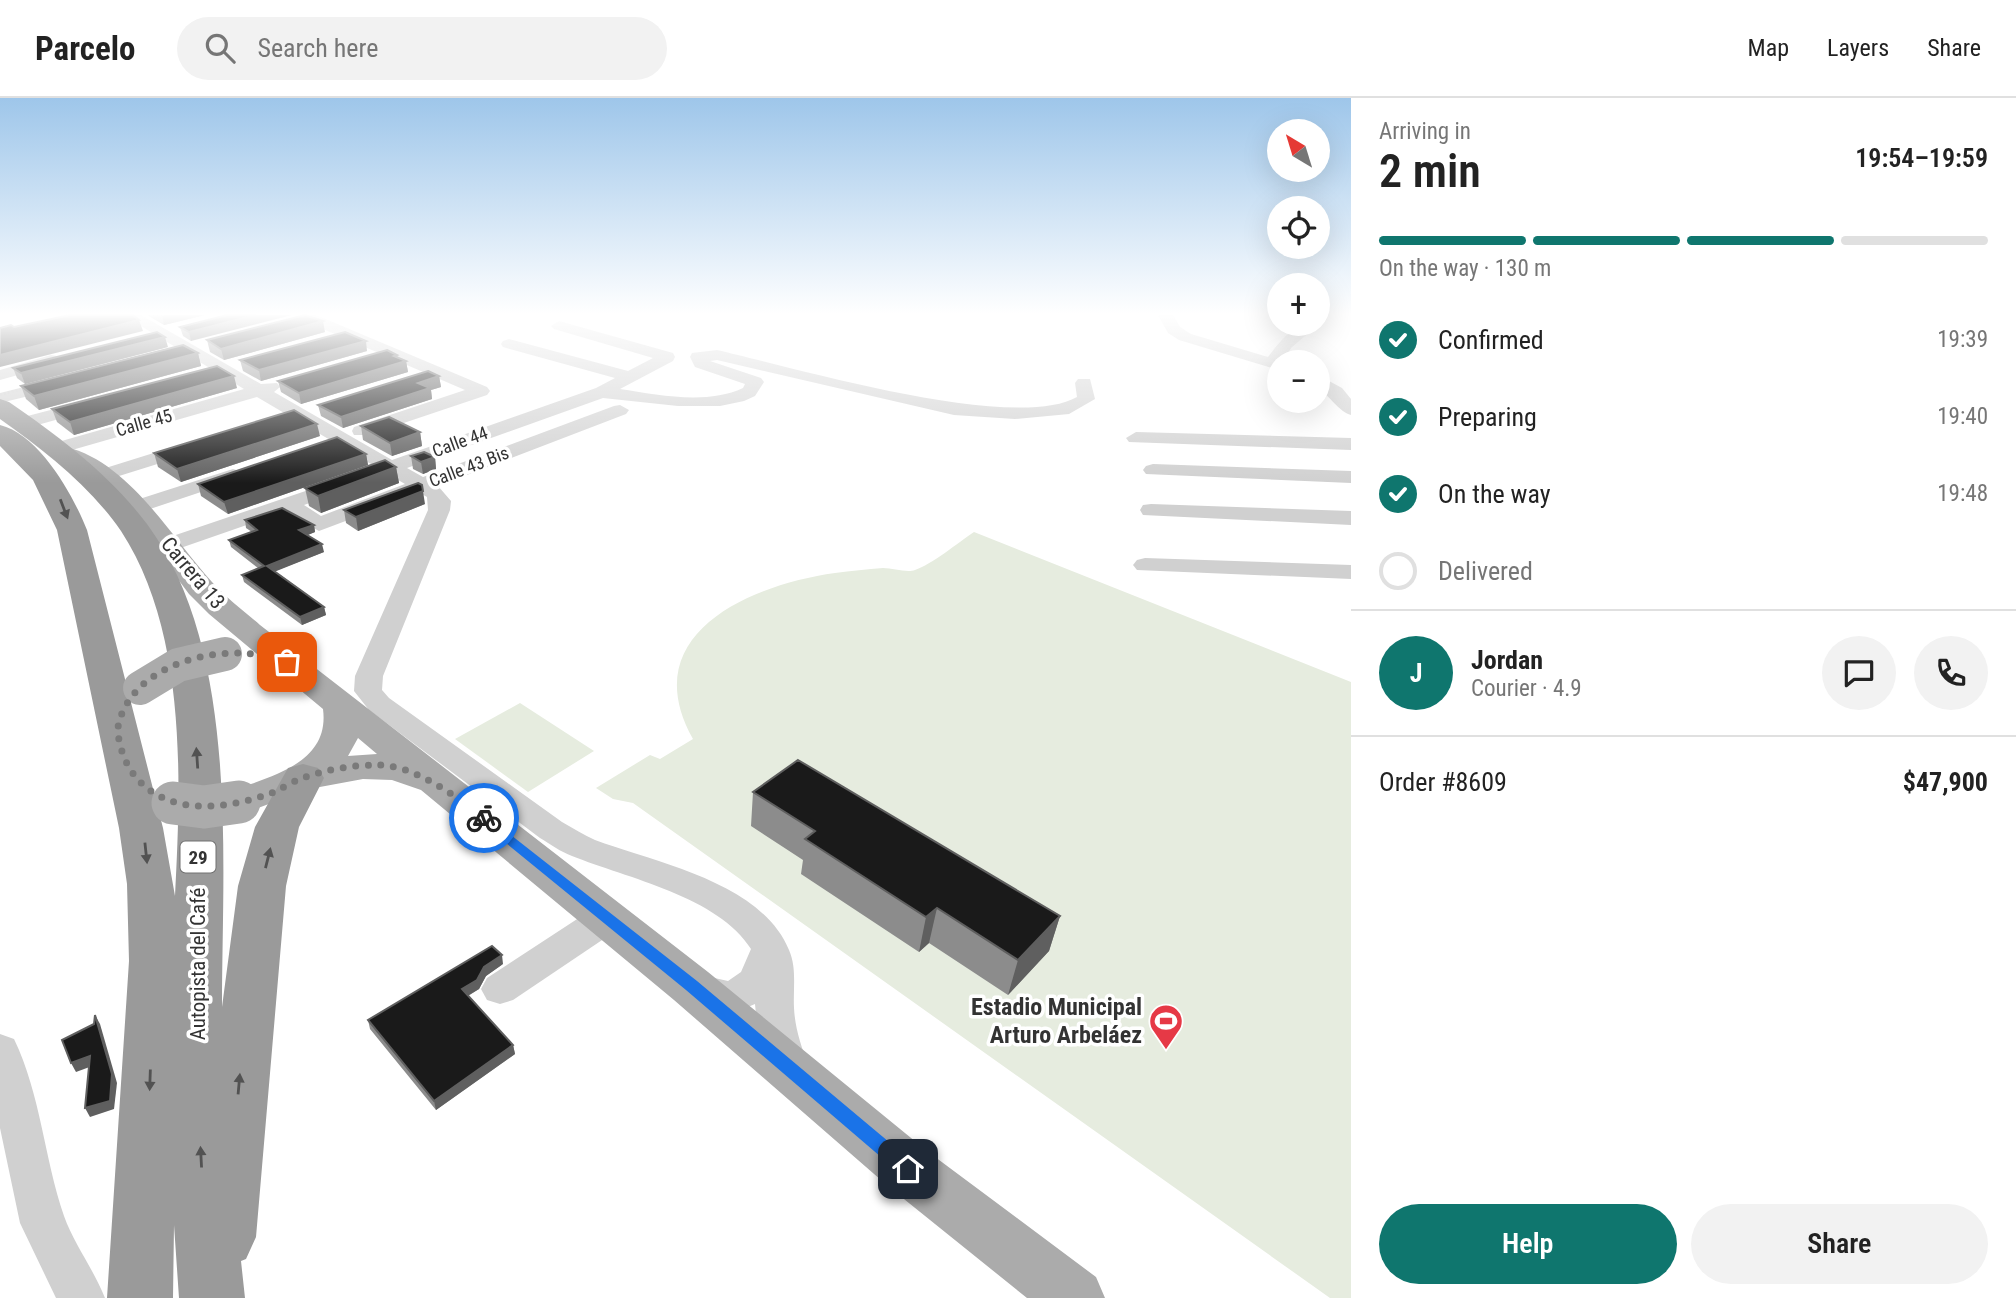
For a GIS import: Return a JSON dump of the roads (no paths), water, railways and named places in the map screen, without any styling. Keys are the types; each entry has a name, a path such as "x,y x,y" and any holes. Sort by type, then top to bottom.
{"highway":[{"name":"Autopista del Café","path":"0,407 11,428 52,484 72,530 145,837 153,916 154,961 140,1298"},
{"name":"Autopista del Café","path":"11,428 76,459 136,532 161,579 185,646 199,795 196,1010 201,1158 214,1298"},
{"path":"214,1298 262,886 276,827 303,778"}],"main road":[{"name":"Carrera 13","path":"76,459 138,507 196,582 220,607 691,986 908,1169 1075,1298"},
{"path":"287,662 260,654 225,654 178,665 140,688 124,707 121,745 136,778 173,803 204,807 239,802 273,792 303,778 336,746 344,730 344,716 340,705"},
{"name":"Carrera 13","path":"303,778 377,764 400,768 455,795"}],"street":[{"path":"195,376 214,371"},
{"path":"226,371 422,485 435,493 440,501 439,510 369,676 368,691 379,704 551,830 581,847 706,894 757,926 771,948 776,972 774,1017 779,1040 790,1068"},
{"path":"316,447 481,391 435,371 410,379"},
{"path":"609,371 631,377"},
{"name":"Calle 44","path":"169,545 602,392 642,371"},
{"path":"602,392 635,397 727,400 748,393 755,382 724,371"},
{"path":"786,371 954,410 1015,413 1069,409 1086,399 1084,383"},
{"path":"0,397 82,377"},
{"name":"Calle 45","path":"76,459 259,390 286,383"},
{"path":"1330,388 1351,410"},
{"path":"11,428 102,401"},
{"path":"273,422 324,406"},
{"name":"Calle 43 Bis","path":"286,504 319,524 620,410"},
{"path":"1136,438 1351,444"},
{"path":"76,459 208,442"},
{"path":"138,507 252,468"},
{"path":"1153,470 1351,477"},
{"path":"1151,510 1351,518"},
{"path":"1145,565 1351,572"},
{"path":"500,989 607,918"},
{"path":"691,986 713,995 734,996 752,989 762,974 771,948"},
{"path":"0,1051 17,1109 43,1223 81,1298"}],"place":[{"name":"Estadio Municipal Arturo Arbeláez","path":"1166,1051"}]}
